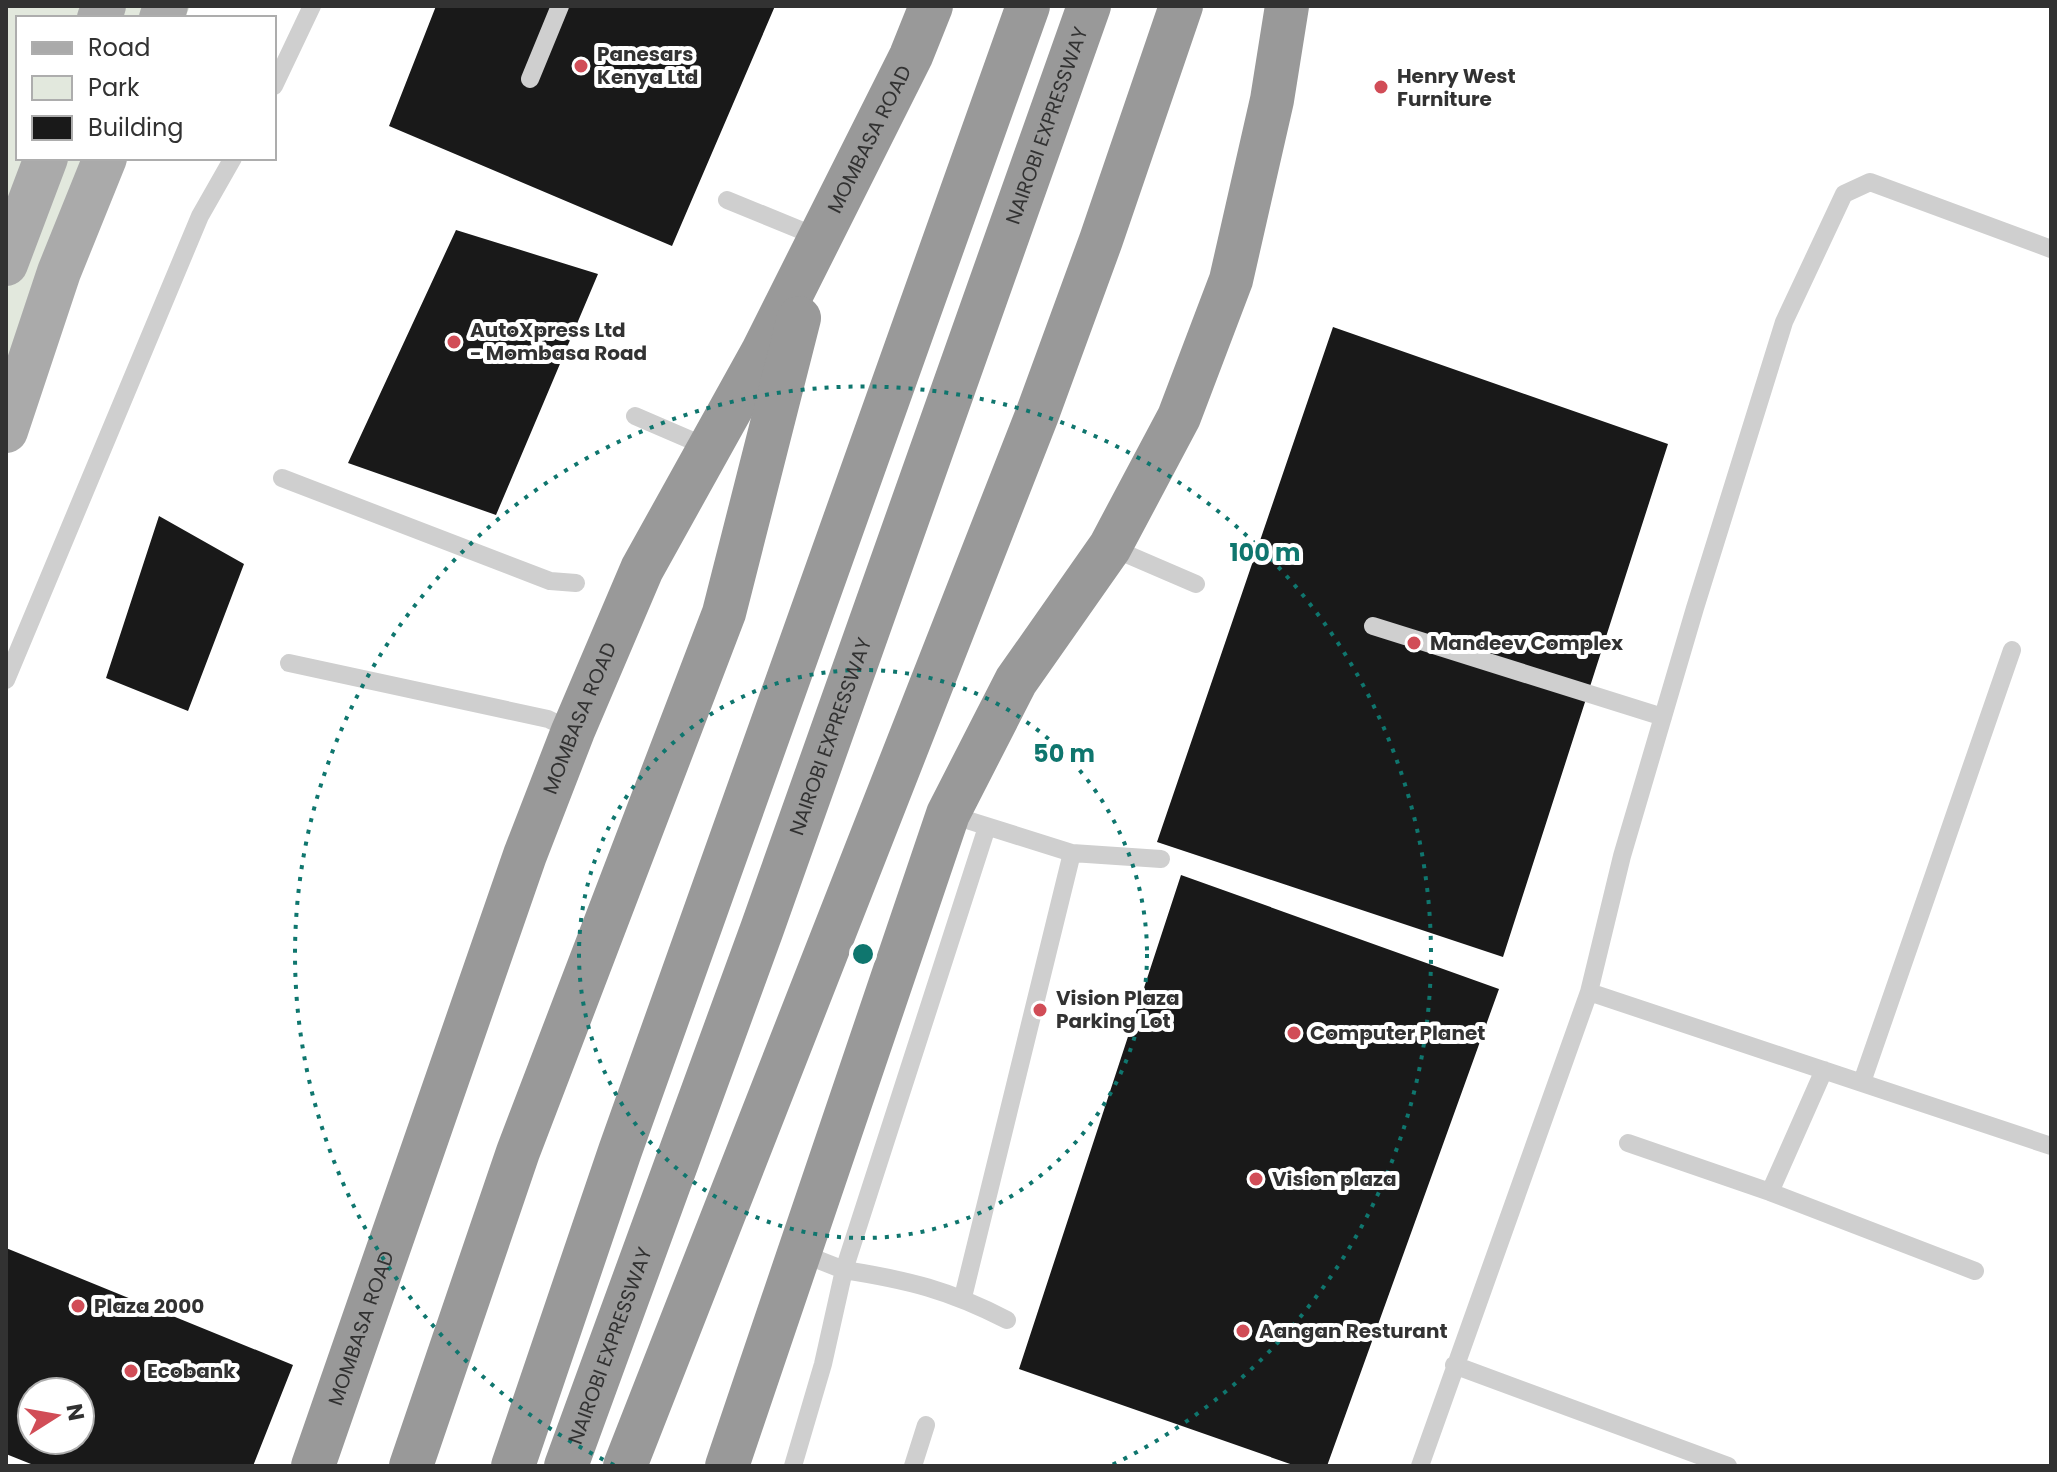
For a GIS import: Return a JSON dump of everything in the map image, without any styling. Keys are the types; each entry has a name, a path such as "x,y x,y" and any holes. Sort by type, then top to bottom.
{"highway":[{"name":"MOMBASA ROAD","path":"313,1466 525,855 573,731 642,569 707,447 762,353 911,56 931,6"},
{"path":"513,1466 620,1151 1028,6"},
{"name":"NAIROBI EXPRESSWAY","path":"566,1466 762,929 1089,6"},
{"path":"625,1466 1037,415 1181,6"},
{"path":"727,1466 798,1252 968,820 1016,681 1110,547 1179,417 1231,280 1272,100 1287,6"},
{"path":"411,1466 518,1152 724,613 820,238"}],"main road":[{"path":"6,264 45,160"},
{"path":"6,431 59,272 104,160"}],"lane":[{"path":"276,82 312,6"},
{"path":"530,79 560,6"},
{"path":"6,680 200,216 232,160"},
{"path":"1420,1466 1589,992 1622,856 1784,322 1844,194 1870,182 2051,249"},
{"path":"727,200 820,238"},
{"path":"635,416 707,447"},
{"path":"282,478 550,581 576,583"},
{"path":"1110,547 1196,584"},
{"path":"1373,626 1663,717"},
{"path":"1862,1082 2012,650"},
{"path":"289,663 548,719 573,731"},
{"path":"793,1466 968,820 1072,853 1161,859"},
{"path":"963,1297 1072,853"},
{"path":"1589,992 2051,1146"},
{"path":"1770,1192 1824,1070"},
{"path":"1628,1143 1770,1192 1975,1271"},
{"path":"798,1252 844,1270 912,1280 963,1297 1007,1320"},
{"path":"1454,1365 1728,1466"},
{"path":"913,1466 926,1425"}],"green space":[{"path":"6,6 190,6 186,16 16,16 16,160 125,160 6,440"}],"building":[{"name":"Panesars Kenya Ltd","path":"436,6 775,6 672,246 389,126"},
{"path":"456,230 598,274 496,515 348,463"},
{"name":"Mandeev Complex","path":"1333,327 1668,444 1503,957 1157,842"},
{"path":"159,516 244,564 188,711 106,678"},
{"name":"Vision plaza","path":"1181,875 1499,989 1327,1466 1296,1466 1019,1369"},
{"name":"Plaza 2000","path":"6,1248 293,1365 253,1466 36,1466 6,1454"}],"place":[{"name":"Panesars Kenya Ltd","path":"581,66"},
{"name":"Henry West Furniture","path":"1381,87"},
{"name":"AutoXpress Ltd - Mombasa Road","path":"454,342"},
{"name":"Mandeev Complex","path":"1414,643"},
{"name":"Vision Plaza Parking Lot","path":"1040,1010"},
{"name":"Computer Planet","path":"1294,1033"},
{"name":"Vision plaza","path":"1256,1179"},
{"name":"Plaza 2000","path":"78,1306"},
{"name":"Aangan Resturant","path":"1243,1331"},
{"name":"Ecobank","path":"131,1371"}]}
